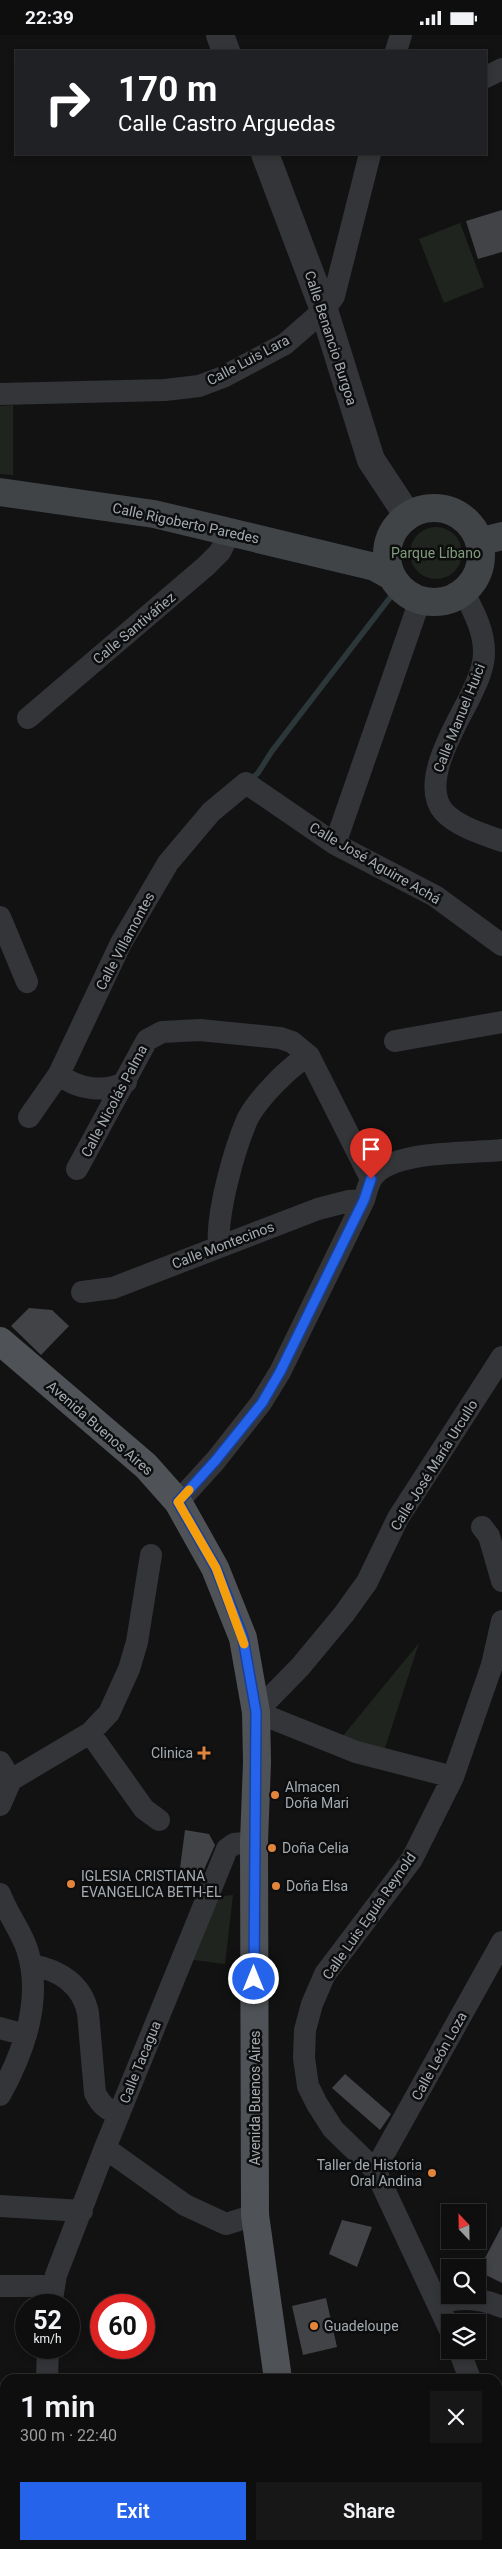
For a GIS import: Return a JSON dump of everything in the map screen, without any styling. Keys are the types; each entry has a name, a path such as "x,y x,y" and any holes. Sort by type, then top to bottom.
{"main road":[{"name":"Calle Rigoberto Paredes","path":"0,492 154,514 383,565"},
{"path":"436,508 451,511 491,539 481,556 479,569 472,581 463,591 450,599 435,601 420,599 408,594 383,565 393,533 408,516 422,509 436,508"},
{"name":"Avenida Buenos Aires","path":"0,1341 146,1465 178,1502 216,1568 243,1638 256,1712 257,1762 254,1842 255,2215 277,2374"}],"street":[{"path":"220,35 226,50"},
{"path":"396,50 401,35"},
{"path":"487,76 502,69"},
{"name":"Calle Benancio Burgoa","path":"265,155 324,311 372,460 408,516"},
{"name":"Calle Luis Lara","path":"0,394 165,390 199,386 223,377 285,344 324,311 334,296 370,155"},
{"name":"Calle Santiváñez","path":"28,717 206,566 220,552 231,530"},
{"name":"Calle Manuel Huici","path":"463,591 482,633 484,653 478,679 442,756 434,781 436,799 445,813 472,830 502,841"},
{"path":"335,844 420,599"},
{"name":"Calle José Aguirre Achá","path":"246,783 335,844 435,897 502,945"},
{"name":"Calle Villamontes","path":"29,1117 59,1074 121,943 168,863 211,812 246,783"},
{"path":"0,917 26,982"},
{"path":"395,1041 502,1021"},
{"name":"Calle Nicolás Palma","path":"77,1169 126,1082 147,1040 162,1032 200,1030 280,1038 292,1042 309,1057 371,1179"},
{"path":"219,1247 219,1219 248,1118 294,1065 309,1057"},
{"path":"59,1074 66,1080 102,1090 110,1089 126,1082"},
{"path":"178,1502 216,1460 262,1403 280,1372 364,1200 371,1179 387,1166 414,1157 502,1150"},
{"name":"Calle Montecinos","path":"82,1292 113,1288 318,1209 349,1201 364,1200"},
{"name":"Calle José María Urcullo","path":"256,1712 295,1674 344,1614 367,1582 398,1518 502,1357"},
{"path":"482,1527 491,1542 502,1581"},
{"path":"0,1805 5,1771 90,1733 110,1713 129,1669 137,1641 151,1555"},
{"name":"Calle Luis Eguía Reynold","path":"375,2170 333,2129 308,2086 304,2058 305,2030 312,2003 325,1974 412,1859 453,1777 492,1665 502,1621"},
{"path":"256,1712 356,1752 453,1777"},
{"path":"90,1733 144,1809 158,1820"},
{"name":"Calle Tacagua","path":"53,2294 56,2275 105,2148 227,1849 234,1844 254,1842"},
{"path":"0,1894 26,1946 34,1975 26,2035 12,2073 0,2095"},
{"name":"Calle León Loza","path":"375,2170 502,1942"},
{"path":"32,1965 58,1972 79,1990 88,2013 95,2093 100,2103 110,2111 119,2114"},
{"path":"0,2029 26,2035"},
{"path":"105,2148 185,2205 226,2224 255,2215"},
{"path":"375,2170 442,2314"},
{"path":"0,2206 82,2211"},
{"path":"0,2286 47,2294"},
{"path":"438,2305 452,2299 471,2299 502,2307"},
{"path":"47,2374 48,2359"},
{"path":"462,2359 468,2374"}],"green space":[{"path":"460,223 484,287 444,303 419,239"},
{"path":"13,405 13,475 0,474 0,406"},
{"name":"Parque Líbano","path":"431,527 441,527 455,534 462,548 462,558 455,572 441,579 431,579 421,575 414,568 410,558 410,548 414,538 421,531"},
{"path":"419,1643 384,1751 342,1737"},
{"path":"233,1895 225,1964 186,1959 214,1897"}],"building":[{"path":"502,210 502,252 478,259 466,221"},
{"path":"29,1308 52,1310 69,1326 41,1355 11,1326"},
{"path":"185,1830 209,1834 215,1845 203,1872 180,1868"},
{"path":"345,2074 391,2114 380,2130 332,2088"},
{"path":"342,2220 372,2227 357,2267 329,2254"},
{"path":"502,2226 502,2283 486,2275 486,2259 484,2259"},
{"name":"Guadeloupe","path":"326,2298 337,2347 303,2355 292,2306"}],"waterway":[{"path":"249,781 258,773 272,751 399,586"}],"slow traffic":[{"path":"189,1490 178,1502 216,1568 244,1644"}],"place":[{"name":"Clinica","path":"204,1753"},
{"name":"Almacen Doña Mari","path":"275,1795"},
{"name":"Doña Celia","path":"272,1848"},
{"name":"IGLESIA CRISTIANA EVANGELICA BETH-EL","path":"71,1884"},
{"name":"Doña Elsa","path":"276,1886"},
{"name":"Taller de Historia Oral Andina","path":"432,2173"},
{"name":"Guadeloupe","path":"314,2326"}],"route":[{"path":"254,1979 256,1712 243,1638 216,1568 178,1502 216,1460 262,1403 280,1372 364,1200 371,1179"}]}
